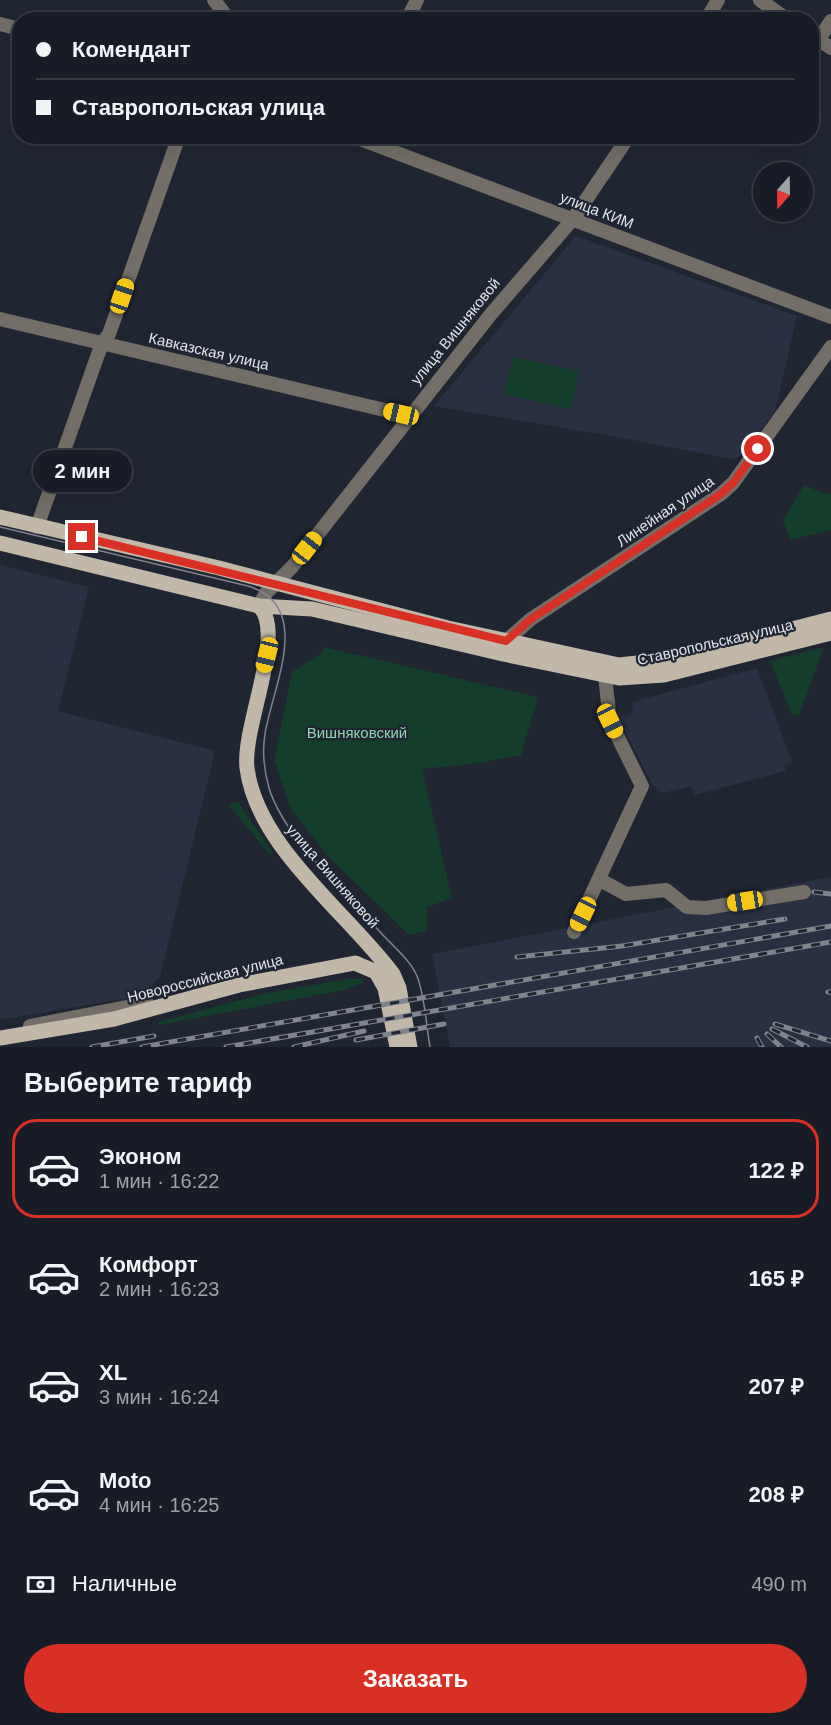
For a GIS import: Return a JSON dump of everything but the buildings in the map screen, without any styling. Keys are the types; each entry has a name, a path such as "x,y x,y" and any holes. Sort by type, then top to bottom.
{"main road":[{"name":"Ставропольская улица","path":"0,518 276,582 401,616 606,663 633,665 675,659 831,619"},
{"name":"Ставропольская улица","path":"0,543 259,606 312,609 605,676 637,678 664,675 831,633"},
{"name":"Ставропольская улица","path":"290,607 313,603 401,616"},
{"name":"улица Вишняковой","path":"259,606 269,621 267,655 246,749 249,781 258,810 277,840 393,974 399,988 410,1047"},
{"path":"267,655 275,628 290,607"},
{"name":"Новороссийская улица","path":"0,1038 114,1019 239,985 355,963 376,972 385,988 397,1047"}],"street":[{"path":"760,0 777,12"},
{"path":"819,34 831,21"},
{"path":"37,526 102,343 109,334 176,144"},
{"name":"улица КИМ","path":"373,144 831,317"},
{"name":"улица Вишняковой","path":"259,606 262,597 292,567 491,314 573,219 624,144"},
{"name":"Кавказская улица","path":"0,319 410,416"},
{"name":"Линейная улица","path":"506,641 531,619 721,494 733,483 831,347"},
{"path":"574,932 642,786 610,721 605,676"},
{"path":"600,880 626,894 666,890 687,907 706,908 804,892"},
{"name":"Новороссийская улица","path":"0,1031 164,1000"}],"shaded area":[{"path":"576,236 797,316 775,412 736,460 434,406"},
{"path":"0,565 89,587 58,711 215,751 160,977 140,996 0,1020"},
{"path":"757,668 792,762 784,765 786,771 695,795 691,786 662,793 652,784 615,713 619,710 623,716 628,716 633,712 632,702"},
{"path":"831,877 831,1047 450,1047 432,954"}],"green space":[{"path":"513,357 579,371 571,409 504,394"},
{"path":"804,485 825,494 831,493 831,530 790,540 783,520"},
{"name":"Вишняковский","path":"324,647 538,697 521,755 479,763 422,769 452,898 427,907 427,931 409,935 327,855 291,809 274,760 292,672 323,652"},
{"path":"824,647 799,715 792,715 770,661"},
{"path":"238,802 273,853 270,855 228,804"},
{"path":"349,979 363,979 363,983 344,990 159,1025 159,1022 266,993"}],"tram line":[{"path":"0,527 248,586 268,596 280,611 285,629 280,672 264,741 264,761 269,788 276,806 302,845 414,970 422,993 430,1047"}],"railway":[{"path":"814,892 831,894"},
{"path":"517,957 622,946 785,919"},
{"path":"142,1047 831,926"},
{"path":"226,1047 831,942"},
{"path":"356,1040 444,1024"},
{"path":"775,1024 831,1041"},
{"path":"772,1029 807,1047"},
{"path":"294,1047 364,1031"},
{"path":"767,1034 781,1047"},
{"path":"92,1047 154,1036"},
{"path":"757,1038 762,1047"}],"route":[{"path":"82,537 219,568 506,641 531,619 721,494 733,483 758,449"}]}
